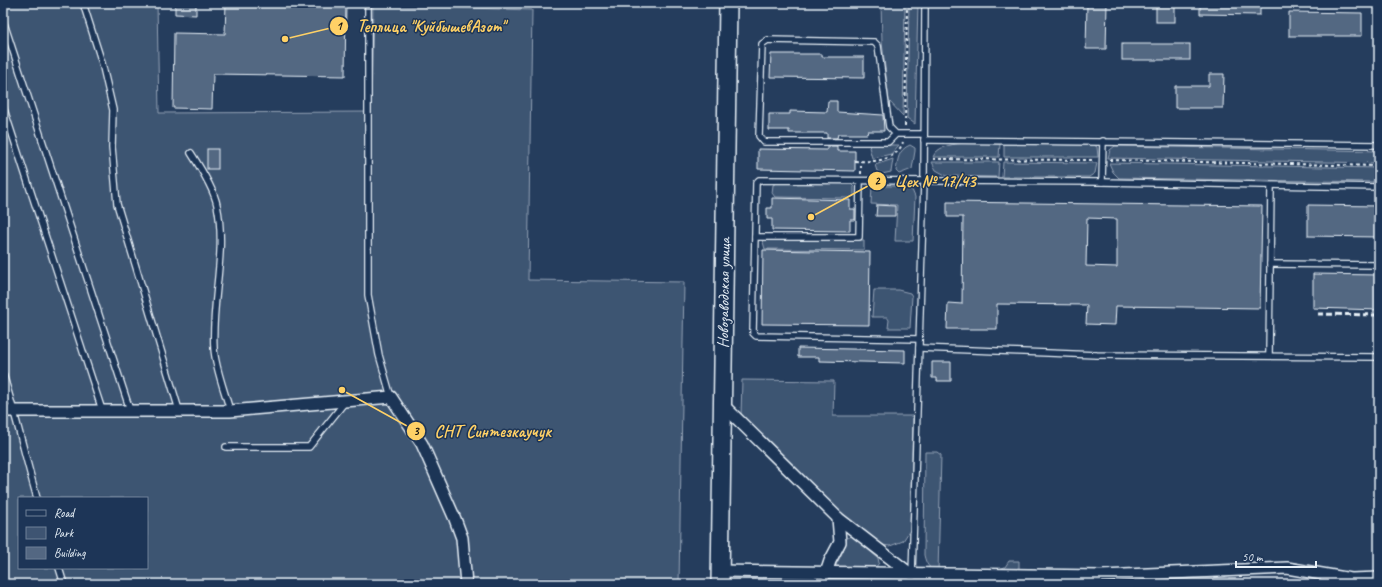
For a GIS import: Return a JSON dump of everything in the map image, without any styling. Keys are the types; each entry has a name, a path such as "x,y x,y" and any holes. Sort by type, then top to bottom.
{"main road":[{"name":"Новозаводская улица","path":"720,578 728,3"}],"street":[{"path":"3,411 230,411 391,397 422,444 455,519 462,538 466,584"},
{"path":"722,404 838,518 912,574"},
{"path":"826,579 830,561 840,542 838,518"},
{"path":"720,578 826,579 912,574 1101,576 1287,568 1351,578 1379,578"}],"lane":[{"path":"83,3 102,63 113,110 112,147 116,204 179,410"},
{"path":"368,3 368,295 379,354 391,397"},
{"path":"912,574 924,182 925,3"},
{"path":"3,20 130,410"},
{"path":"896,134 889,127 878,46 874,42 768,40 762,44 759,136 764,142 888,142 896,134 904,134 924,137 1103,141 1379,144"},
{"path":"3,106 102,410"},
{"path":"1102,182 1103,141"},
{"path":"191,153 201,169 217,203 221,250 214,313 214,350 230,411"},
{"path":"919,339 756,336 754,333 756,183 759,180 1102,182 1379,187"},
{"path":"755,237 859,237 860,181"},
{"path":"1269,356 1271,186"},
{"path":"1270,264 1379,265"},
{"path":"919,348 1097,355 1379,357"},
{"path":"3,374 15,410 26,463 37,497"},
{"path":"226,447 309,447 346,401"},
{"path":"59,569 64,584"}],"path":[{"path":"855,161 874,162 892,156 903,144 907,3"},
{"path":"933,159 1103,160 1379,166"},
{"path":"860,181 861,161"}],"green space":[{"path":"3,3 157,3 159,113 371,112 373,5 532,10 528,280 684,282 679,584 3,584"},
{"path":"881,3 905,3 903,116 889,101 882,42"},
{"path":"909,3 918,3 915,124 907,118"},
{"path":"963,143 1000,144 999,157 933,157 937,151 944,147"},
{"path":"1004,144 1094,145 1097,147 1098,157 1004,157"},
{"path":"871,145 899,145 891,154 872,158 869,147"},
{"path":"910,145 915,148 912,169 899,174 896,171 899,155 903,149"},
{"path":"1115,146 1379,151 1379,163 1108,158 1110,150"},
{"path":"893,159 891,172 882,174 877,171 875,165"},
{"path":"932,162 999,162 998,177 947,176 936,170"},
{"path":"1003,162 1097,163 1095,173 1089,177 1002,177"},
{"path":"1109,163 1379,168 1379,182 1119,178 1113,172"},
{"path":"778,182 850,183 854,187 854,196 849,198 775,197 772,193 773,185"},
{"path":"872,186 903,186 912,190 915,197 913,241 895,241 897,205 871,204"},
{"path":"765,240 864,240 864,250 765,249 763,242"},
{"path":"874,290 898,290 910,293 912,296 910,328 888,328 889,320 887,317 872,317"},
{"path":"742,380 834,381 833,416 913,416 910,530 903,541 890,546 882,545 847,518 744,422 741,415"},
{"path":"925,452 937,452 941,455 938,572 928,566 924,555"},
{"path":"852,536 878,558 879,563 875,568 835,567 843,551 847,538"},
{"path":"1009,561 1019,561 1019,571 995,570 1005,567"}],"building":[{"path":"175,3 196,3 196,15 175,14"},
{"path":"226,3 346,3 345,76 213,74 212,109 173,108 174,33 225,34"},
{"path":"1087,3 1107,3 1106,49 1086,49"},
{"path":"1156,3 1175,3 1175,22 1156,22"},
{"path":"1200,3 1260,3 1260,15 1200,14"},
{"path":"1289,12 1362,13 1362,36 1289,36"},
{"path":"1122,44 1190,44 1190,60 1122,60"},
{"path":"771,54 822,54 822,57 864,57 864,78 770,77"},
{"path":"1209,74 1224,74 1223,108 1175,108 1175,86 1209,86"},
{"path":"828,101 837,101 837,112 883,115 884,131 868,131 867,134 838,134 837,138 827,138 827,133 789,133 789,130 769,130 769,114 790,114 790,111 827,112"},
{"path":"827,146 837,146 837,151 855,151 855,171 758,169 758,149 827,150"},
{"path":"207,149 218,149 218,169 207,169"},
{"path":"772,198 850,200 850,209 855,209 855,220 850,220 850,231 772,230 772,219 767,219 767,208 772,208"},
{"path":"947,202 1262,206 1260,308 1116,306 1115,325 1086,324 1087,305 997,304 997,329 947,329 948,303 962,304 963,217 947,217","holes":["1087,218 1117,219 1117,267 1086,266"]},
{"path":"877,205 895,206 895,216 876,216"},
{"path":"1308,205 1379,206 1379,237 1308,236"},
{"path":"763,250 870,252 869,325 762,324"},
{"path":"1313,274 1379,275 1379,310 1313,308"},
{"path":"798,348 905,350 905,363 819,361 819,357 798,357"},
{"path":"932,362 951,362 951,381 937,381 937,378 932,378"}],"railway":[{"path":"1318,314 1379,315"}],"place":[{"name":"Теплица \"КуйбышевАзот\"","path":"285,39"},
{"name":"Цех № 17/43","path":"811,217"},
{"name":"СНТ Синтезкаучук","path":"342,390"}]}
